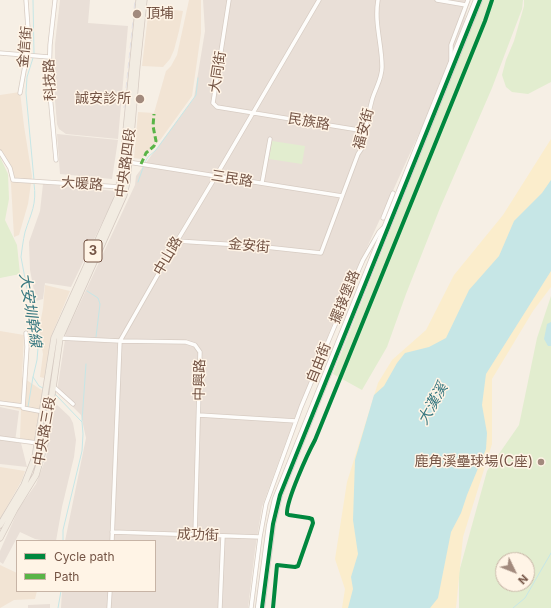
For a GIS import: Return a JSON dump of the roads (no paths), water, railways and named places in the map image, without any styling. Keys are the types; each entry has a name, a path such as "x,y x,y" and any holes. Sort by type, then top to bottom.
{"main road":[{"name":"中央路四段","path":"50,388 57,338 109,216 123,187 139,0"},
{"name":"中央路四段","path":"125,162 144,0"},
{"name":"中央路三段","path":"0,525 28,478 46,413 50,388"},
{"name":"中央路三段","path":"0,538 15,509 36,475 45,444 46,413"}],"street":[{"name":"金信街","path":"20,93 23,73 28,56 29,24 26,0"},
{"name":"科技路","path":"55,0 49,57 49,83 56,160"},
{"name":"大同街","path":"229,0 213,103 217,107 253,113"},
{"name":"中山路","path":"112,540 120,341 319,0"},
{"name":"福安街","path":"321,253 358,154 362,148 365,131 382,70 376,10 378,0"},
{"path":"437,0 466,5"},
{"path":"453,63 451,44 468,0"},
{"name":"擺接堡路","path":"262,608 273,524 280,495 453,63 476,0"},
{"name":"擺接堡路","path":"258,608 269,526 275,498 480,0"},
{"path":"0,53 49,57"},
{"name":"民族路","path":"253,113 365,131"},
{"path":"262,183 270,139"},
{"name":"大暖路","path":"0,152 10,168 13,180 123,187"},
{"name":"三民路","path":"125,162 342,196"},
{"path":"383,218 393,193"},
{"name":"自由街","path":"251,608 260,537 266,504 296,421 363,260 379,232 386,226"},
{"name":"金安街","path":"177,241 256,246 321,253"},
{"path":"23,406 27,347 26,333"},
{"name":"中興路","path":"57,338 186,342 195,345 200,352 195,535"},
{"path":"50,388 73,404"},
{"path":"0,403 23,406 23,408 46,413"},
{"path":"199,415 296,421"},
{"path":"0,438 45,444"},
{"name":"成功街","path":"112,532 260,537"},
{"path":"220,608 223,536"},
{"path":"109,608 110,592"}],"water":[{"name":"大漢溪","path":"551,180 551,271 486,374 482,405 487,433 486,449 461,513 451,532 438,598 430,608 348,608 353,589 351,577 358,554 353,520 355,460 374,395 384,386 397,363 405,353 429,347 446,338 469,290 499,256 514,221 542,193"},
{"path":"551,322 551,346 548,346 544,339 547,324"}],"waterway":[{"name":"大安圳幹線","path":"33,0 34,54"},
{"name":"大安圳幹線","path":"33,58 27,77 26,93 34,180"},
{"path":"145,162 156,150 196,95 198,78"},
{"path":"138,182 144,165"},
{"name":"大安圳幹線","path":"34,183 34,203 25,232 21,257 38,348 33,377 39,386 43,388"},
{"path":"87,291 98,298 100,304 96,337"},
{"path":"82,421 86,364"},
{"path":"28,407 33,377"},
{"name":"大安圳幹線","path":"55,394 82,422 83,434 82,451 63,530 63,540"},
{"path":"513,608 525,598 551,553"},
{"name":"大安圳幹線","path":"58,608 61,592"}],"railway":[{"path":"124,108 135,0"}],"place":[{"name":"頂埔","path":"137,14"},
{"name":"誠安診所","path":"140,99"},
{"name":"鹿角溪壘球場(C座)","path":"541,462"}]}
